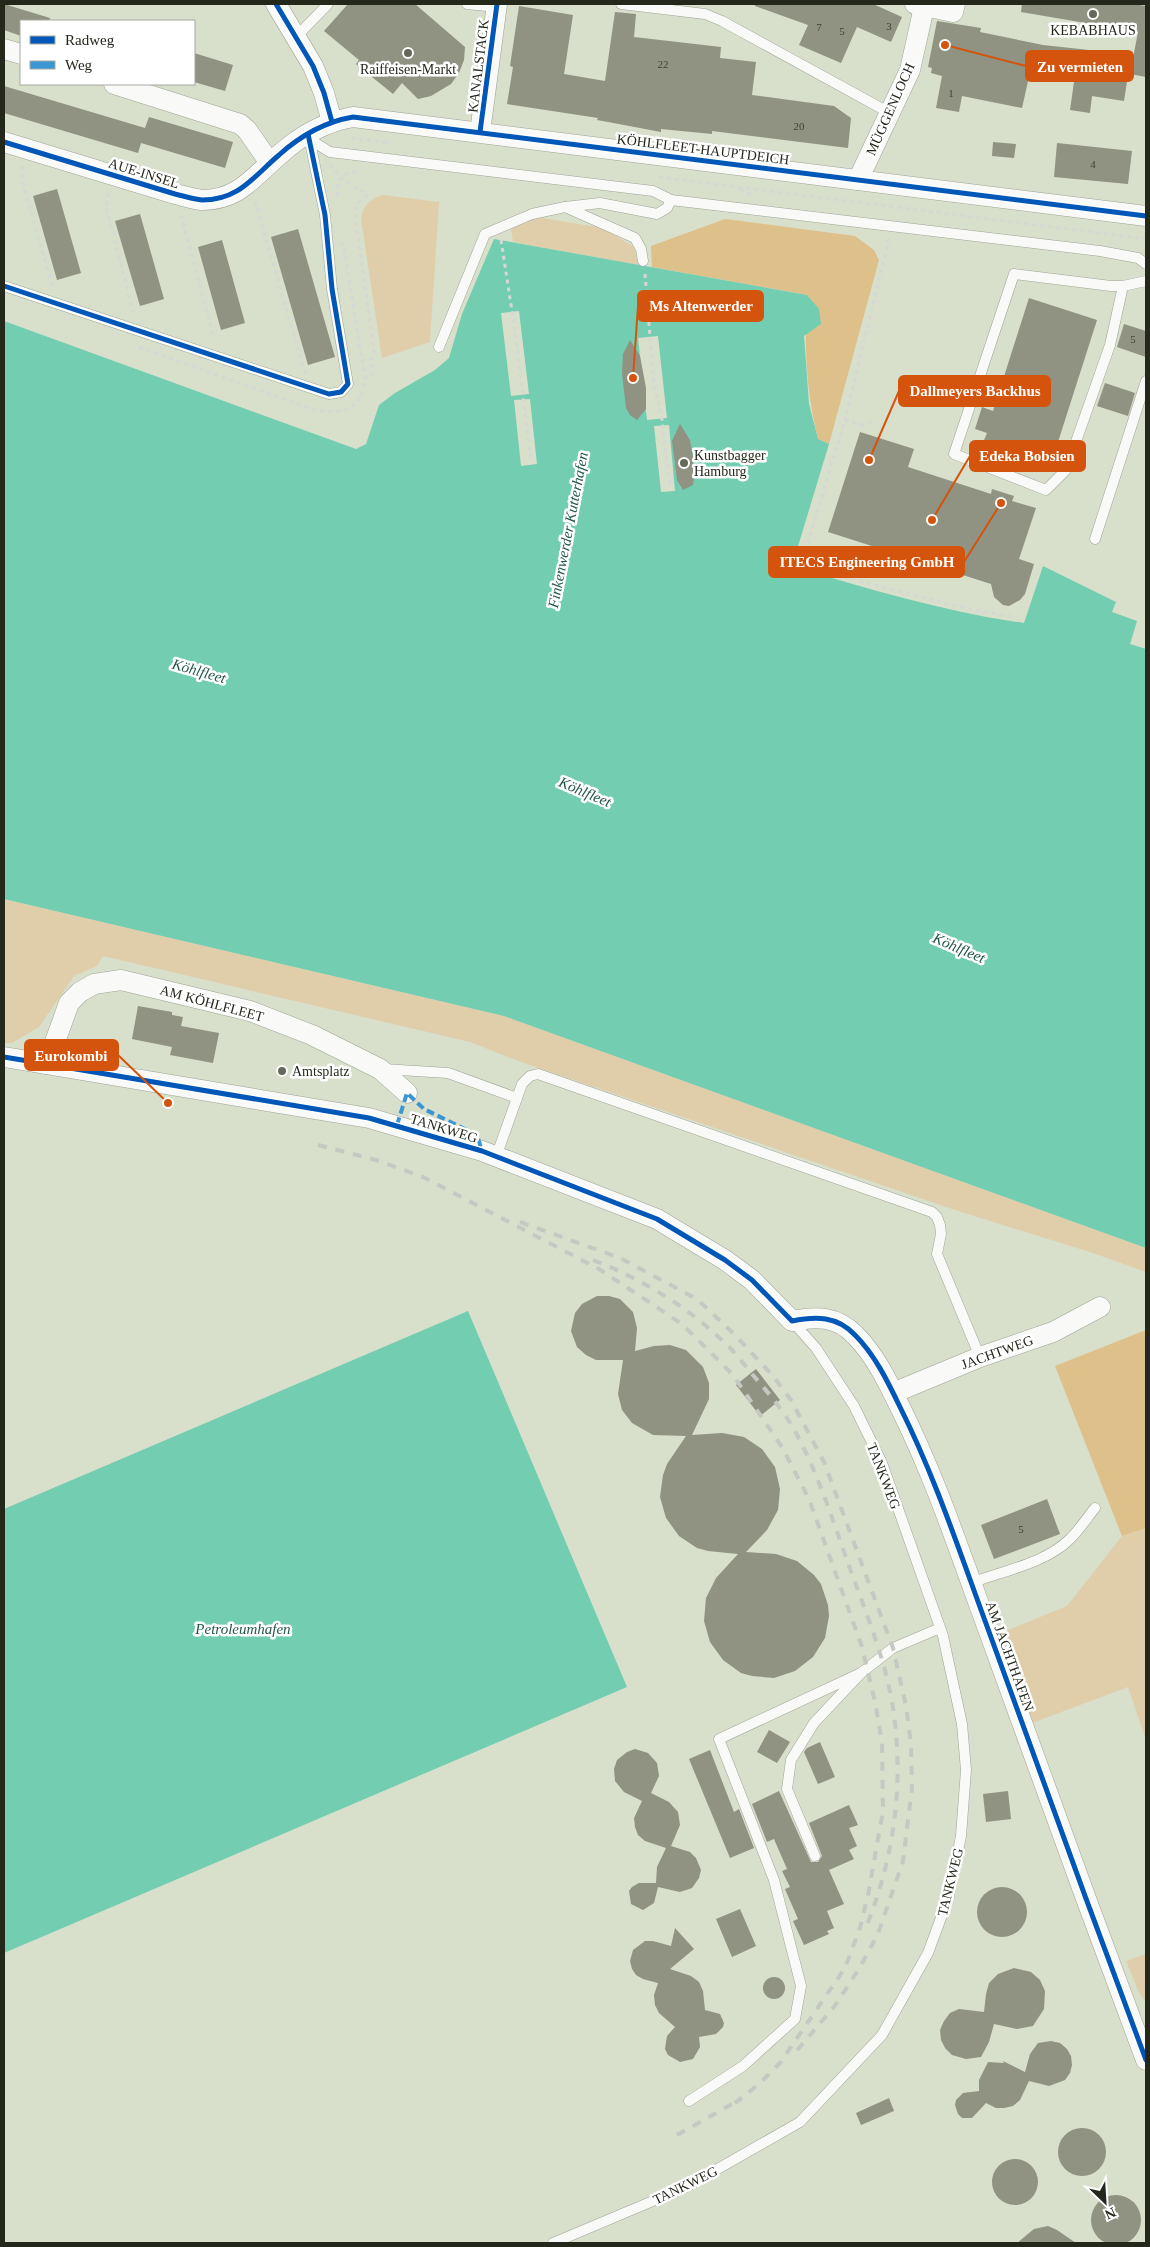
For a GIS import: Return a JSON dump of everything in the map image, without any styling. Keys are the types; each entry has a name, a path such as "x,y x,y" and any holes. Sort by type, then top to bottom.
{"street":[{"path":"276,4 313,66 324,93 332,122"},
{"path":"919,5 954,8"},
{"name":"MÜGGENLOCH","path":"858,180 910,70 919,5"},
{"name":"KANALSTACK","path":"480,132 497,6"},
{"path":"4,49 20,54"},
{"path":"117,85 240,124 270,163"},
{"name":"KÖHLFLEET-HAUPTDEICH","path":"270,163 308,134 332,122 353,117 1146,216"},
{"name":"AUE-INSEL","path":"13,145 175,194 203,200 228,194 249,184 270,163"},
{"name":"AM KÖHLFLEET","path":"47,1064 70,1003 80,992 94,984 120,980 250,1011 333,1044 380,1069 407,1093"},
{"name":"TANKWEG","path":"4,1057 369,1118 496,1157 657,1219 725,1260 752,1280 792,1321"},
{"name":"JACHTWEG","path":"893,1392 980,1357 1053,1332 1100,1307"},
{"name":"AM JACHTHAFEN","path":"792,1321 825,1317 838,1322 854,1333 874,1359 915,1436 1140,2026 1146,2060"}],"lane":[{"path":"296,37 328,4"},
{"path":"467,4 497,6"},
{"path":"621,4 705,14 722,21 890,113"},
{"path":"308,134 317,144 330,152 653,191 671,200 720,204 1106,252 1138,258 1146,264"},
{"path":"4,286 309,388 329,394 341,392 348,384 332,289 324,215 308,134"},
{"path":"439,347 485,234 532,214 565,207 600,203 657,214 667,208 671,200"},
{"path":"565,207 635,238 641,249 644,261"},
{"path":"1123,286 1110,345 1066,470 1046,490 954,454 1014,274 1123,286 1146,281"},
{"path":"1095,539 1146,381"},
{"path":"380,1069 448,1073 518,1098"},
{"path":"496,1157 522,1084 530,1076 538,1074 932,1212 937,1217 940,1225 941,1234 937,1254 980,1357"},
{"name":"TANKWEG","path":"553,2243 686,2187 800,2122 882,2035 928,1953 949,1896 961,1836 966,1770 962,1724 940,1628 882,1463 854,1406 816,1348 792,1321"},
{"path":"971,1582 1038,1559 1059,1548 1071,1538 1094,1508"},
{"path":"815,1856 788,1789 790,1760 814,1723 861,1673 893,1648 940,1628"},
{"path":"688,2101 743,2066 795,2019 801,1986 774,1880 719,1739 861,1673"}],"path":[{"path":"13,145 52,285"},
{"path":"330,152 330,167 341,178 367,195 358,203 355,216 374,352 371,360 372,376 365,378"},
{"path":"337,198 336,188 341,178 353,171 363,171"},
{"path":"114,175 106,207 133,311 123,326"},
{"path":"650,176 1146,239"},
{"path":"737,187 738,181"},
{"path":"249,184 309,388"},
{"path":"737,187 755,196 745,196"},
{"path":"175,194 213,335"},
{"path":"892,225 845,420 801,566 972,610 1015,617"},
{"path":"498,229 514,324 530,460"},
{"path":"136,346 314,410 344,411 353,406 358,400 364,387 365,378 343,237"},
{"path":"644,261 650,354 654,386 664,430 670,485"},
{"path":"845,420 860,425 871,423"}],"shaded area":[{"path":"383,195 439,202 430,342 382,358 361,219 363,210 368,203 374,198"},
{"path":"537,217 602,228 634,247 638,265 513,242 511,228"},
{"path":"725,219 855,236 874,250 879,260 829,444 818,439 808,385 806,349 807,295 652,267 651,246"},
{"path":"4,899 504,1016 1146,1248 1146,1272 1093,1253 955,1210 521,1062 470,1042 103,956 97,966 74,976 39,1027 12,1043 4,1043"},
{"path":"1146,1330 1146,1528 1122,1536 1055,1366"},
{"path":"1146,1528 1146,1740 1128,1687 1032,1723 1003,1632 1067,1606 1122,1536"},
{"path":"1146,1954 1146,2002 1139,1993 1126,1961"}],"water":[{"path":"494,239 807,295 819,309 821,324 804,336 809,404 818,439 829,444 792,566 936,606 1024,623 1043,566 1116,602 1112,612 1137,621 1130,644 1146,649 1146,1248 504,1016 4,899 4,321 356,449 366,444 379,405 395,393 435,370 449,358 462,314"},
{"name":"Petroleumhafen","path":"468,1311 627,1687 4,1953 4,1509"}],"pier":[{"path":"519,311 529,394 511,396 501,313"},
{"path":"658,336 667,418 647,420 638,338"},
{"path":"530,399 537,464 521,466 514,400"},
{"path":"669,425 675,491 661,492 654,426"}],"building":[{"path":"4,4 50,18 50,20 20,20 20,36 4,30"},
{"name":"Raiffeisen-Markt","path":"348,4 415,4 465,47 464,60 459,73 451,84 431,96 418,99 402,83 393,94 356,64 359,60 324,31"},
{"path":"755,4 873,4 902,17 891,42 857,27 841,63 799,45 808,25 755,6"},
{"path":"1022,4 1133,4 1146,6 1146,77 1130,74 1138,32 1021,12"},
{"path":"519,6 573,15 564,74 605,81 615,12 636,14 634,37 721,47 720,58 756,62 752,95 834,106 851,118 848,148 712,131 712,134 661,129 661,132 597,120 598,118 507,104 513,67 510,66"},
{"path":"937,21 981,28 980,32 1043,45 1089,50 1088,53 1098,54 1098,57 1130,62 1124,101 1092,96 1090,113 1070,110 1075,75 1031,68 1022,108 962,96 959,112 936,108 942,76 931,73 932,68 928,67"},
{"path":"195,53 233,65 225,91 195,82"},
{"path":"4,86 145,128 149,117 233,142 225,168 141,143 138,153 4,113"},
{"path":"993,142 1016,144 1014,158 992,156"},
{"path":"1057,143 1132,151 1128,184 1054,177"},
{"path":"57,189 81,273 57,280 33,196"},
{"path":"140,214 164,299 140,306 115,221"},
{"path":"298,229 335,357 308,365 271,237"},
{"path":"222,240 245,323 221,330 198,247"},
{"path":"1029,298 1097,320 1050,467 982,445 987,433 975,429 982,407 993,411"},
{"path":"1124,324 1146,331 1146,357 1117,347"},
{"path":"630,340 640,356 646,388 646,409 637,420 630,415 626,408 622,374 623,354"},
{"path":"1105,383 1135,393 1128,416 1097,406"},
{"name":"Kunstbagger Hamburg","path":"680,424 690,440 695,469 693,485 683,490 677,480 672,441"},
{"path":"860,432 914,449 908,467 991,494 992,489 1014,496 1012,501 1036,508 1019,559 1034,564 1025,594 1020,600 1009,606 1003,605 994,597 991,584 828,532"},
{"path":"138,1006 172,1012 172,1015 183,1017 181,1026 219,1033 213,1063 170,1055 172,1047 132,1039"},
{"path":"597,1296 609,1296 620,1299 633,1312 637,1328 635,1351 654,1346 670,1345 686,1350 703,1367 709,1383 709,1399 692,1435 722,1433 744,1437 762,1449 775,1467 780,1489 778,1510 767,1530 746,1552 776,1554 797,1561 814,1575 821,1584 828,1605 829,1616 825,1638 813,1657 795,1671 774,1678 741,1673 723,1660 710,1642 704,1621 706,1598 716,1578 738,1554 697,1548 679,1536 666,1518 660,1497 663,1475 667,1464 686,1436 653,1435 632,1423 622,1410 618,1394 623,1360 596,1360 586,1355 577,1347 571,1331 575,1313 582,1304"},
{"path":"756,1369 780,1400 760,1416 736,1385"},
{"path":"1047,1499 1060,1534 994,1559 981,1525"},
{"path":"769,1730 790,1742 777,1763 757,1752"},
{"path":"820,1742 835,1777 818,1784 804,1752 807,1748"},
{"path":"635,1749 648,1753 657,1763 659,1776 651,1793 669,1802 678,1812 680,1825 671,1846 690,1852 696,1858 701,1870 699,1878 692,1888 680,1892 658,1887 654,1903 643,1910 631,1904 629,1891 639,1883 656,1883 657,1867 666,1848 645,1841 638,1835 634,1818 642,1801 624,1792 615,1781 614,1769 617,1760 627,1752"},
{"path":"710,1750 734,1812 739,1809 754,1848 730,1858 689,1759"},
{"path":"779,1791 811,1862 818,1862 822,1856 809,1823 849,1805 858,1825 849,1828 857,1846 849,1850 854,1859 829,1870 844,1904 827,1911 834,1928 827,1931 829,1934 804,1945 793,1921 798,1919 785,1889 790,1887 782,1871 787,1869 774,1839 767,1842 752,1804"},
{"path":"1008,1791 1011,1819 986,1822 983,1794"},
{"path":"997,1887 1007,1887 1020,1894 1027,1907 1027,1917 1020,1930 1007,1937 997,1937 988,1933 981,1926 977,1917 977,1907 981,1898 988,1891"},
{"path":"740,1909 756,1946 732,1957 716,1919"},
{"path":"675,1928 694,1949 670,1969 691,1976 699,1982 703,1991 705,2010 720,2014 724,2023 723,2027 716,2034 699,2037 700,2047 693,2059 680,2062 668,2055 665,2049 667,2036 675,2027 659,2013 655,2005 654,1995 658,1983 636,1975 630,1961 633,1950 645,1941 653,1941 671,1946"},
{"path":"1014,1968 1031,1972 1040,1980 1045,1991 1044,2009 1033,2026 1017,2029 994,2024 989,2042 981,2057 966,2059 952,2055 945,2048 941,2040 940,2030 944,2021 950,2013 959,2009 984,2012 989,1983 998,1974"},
{"path":"774,1977 782,1980 785,1988 782,1996 774,1999 766,1996 763,1988 766,1980"},
{"path":"1051,2041 1060,2043 1071,2056 1072,2065 1070,2073 1065,2080 1049,2086 1029,2081 1020,2100 1013,2106 996,2108 986,2103 972,2118 962,2118 958,2114 955,2105 956,2100 963,2093 979,2091 979,2080 988,2062 1004,2063 1003,2061 1025,2072 1030,2054 1038,2043"},
{"path":"889,2098 894,2111 861,2125 856,2113"},
{"path":"1077,2128 1087,2128 1099,2135 1106,2147 1106,2157 1099,2169 1087,2176 1077,2176 1069,2172 1062,2165 1058,2157 1058,2147 1062,2139 1069,2132"},
{"path":"1015,2159 1028,2163 1034,2169 1038,2182 1034,2195 1028,2201 1015,2205 1002,2201 996,2195 992,2182 996,2169 1002,2163"},
{"path":"1116,2195 1126,2197 1134,2202 1139,2210 1141,2220 1139,2230 1134,2238 1126,2243 1116,2245 1106,2243 1098,2238 1093,2230 1091,2220 1093,2210 1098,2202 1106,2197"},
{"path":"1048,2226 1076,2243 1017,2243 1034,2229"}],"railway":[{"path":"318,1145 376,1160 423,1177 599,1269 682,1324 733,1375 782,1447 809,1499 862,1647 882,1742 883,1811 868,1895 860,1928 845,1968 780,2063 759,2084 735,2103"},
{"path":"520,1222 620,1258 697,1299 735,1335 773,1376 791,1400 824,1462 893,1648 906,1706 911,1744 912,1788 903,1861 878,1934 859,1969 834,2007 793,2055"},
{"path":"593,1260 611,1267 662,1294 693,1316 727,1345 769,1394 785,1416 795,1431 818,1480 879,1650 889,1685 896,1731 898,1759 895,1816 884,1873 866,1927"},
{"path":"677,2135 741,2099"}],"marked path":[{"path":"397,1125 407,1093 424,1109 477,1135 482,1151"}],"cycle path":[{"path":"276,4 313,66 324,93 332,122"},
{"path":"480,132 497,4"},
{"path":"4,142 175,194 202,200 215,199 236,192 287,148 304,136 332,122 353,117 1146,216"},
{"path":"4,286 329,394 341,392 348,384 332,289 325,215 308,134"},
{"path":"4,1057 369,1118 482,1151 657,1219 725,1260 752,1280 792,1321 809,1318 826,1319 841,1324 855,1335 869,1351 886,1379 935,1485 1146,2060"}],"place":[{"name":"KEBABHAUS","path":"1093,14"},
{"name":"Zu vermieten","path":"945,45"},
{"name":"Raiffeisen-Markt","path":"408,53"},
{"name":"Ms Altenwerder","path":"633,378"},
{"name":"Dallmeyers Backhus","path":"869,460"},
{"name":"Kunstbagger Hamburg","path":"684,463"},
{"name":"ITECS Engineering GmbH","path":"1001,503"},
{"name":"Edeka Bobsien","path":"932,520"},
{"name":"Amtsplatz","path":"282,1071"},
{"name":"Eurokombi","path":"168,1103"}],"water label":[{"name":"Finkenwerder Kutterhafen","path":"568,530"},
{"name":"Köhlfleet","path":"199,671"},
{"name":"Köhlfleet","path":"585,792"},
{"name":"Köhlfleet","path":"959,948"}]}
